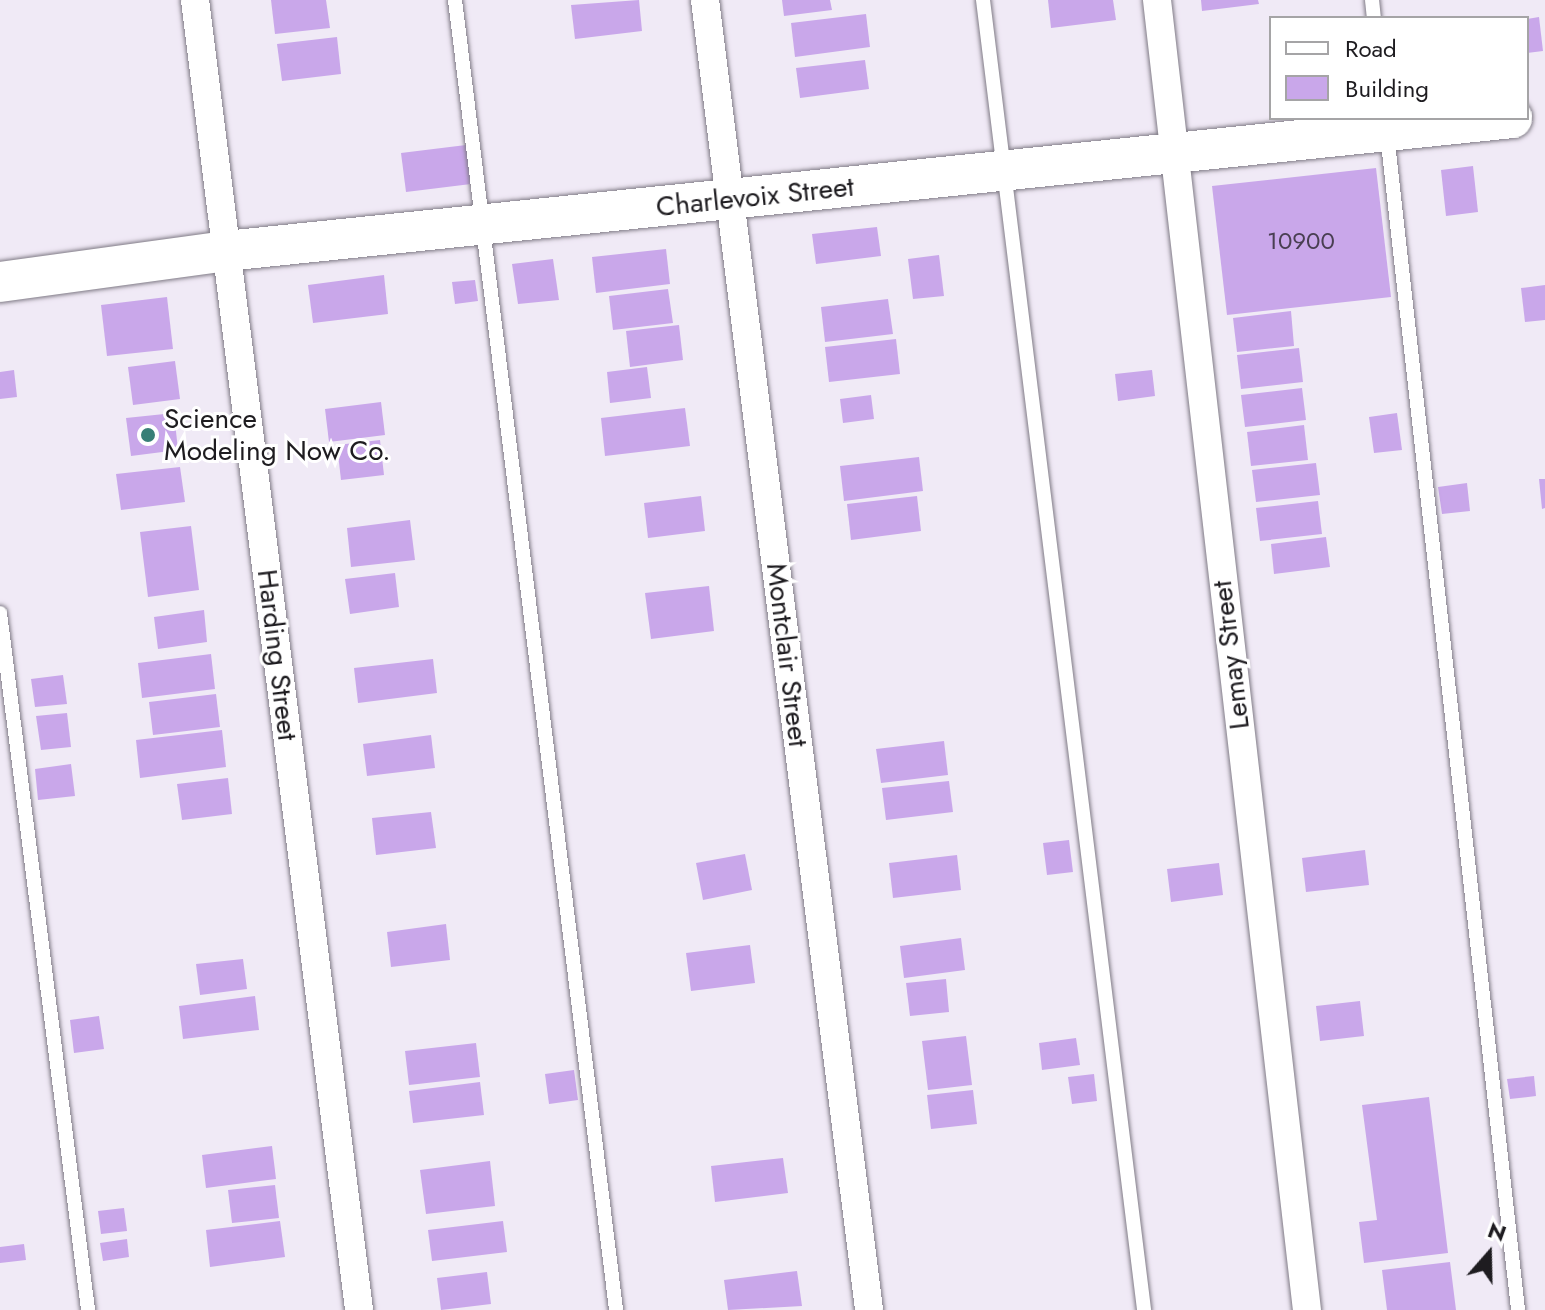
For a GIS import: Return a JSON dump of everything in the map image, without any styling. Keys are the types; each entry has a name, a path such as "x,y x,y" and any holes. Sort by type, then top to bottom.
{"street":[{"name":"Harding Street","path":"195,0 359,1310"},
{"name":"Montclair Street","path":"705,0 869,1310"},
{"name":"Lemay Street","path":"1157,0 1307,1310"},
{"name":"Charlevoix Street","path":"0,282 226,251 1004,171 1386,124 1470,120"}],"lane":[{"path":"455,0 616,1310"},
{"path":"983,0 1144,1310"},
{"path":"1386,124 1518,1310"},
{"path":"0,613 88,1310"}],"building":[{"path":"271,0 326,0 330,28 275,34"},
{"path":"639,0 642,31 575,39 571,5"},
{"path":"782,0 830,0 832,10 784,16"},
{"path":"1048,0 1113,0 1116,20 1051,28"},
{"path":"1201,0 1258,0 1259,4 1202,11"},
{"path":"866,14 870,47 795,57 791,23"},
{"path":"1539,17 1543,51 1529,53 1529,19"},
{"path":"337,37 341,74 282,81 277,44"},
{"path":"865,60 869,89 800,98 796,68"},
{"path":"466,145 471,184 406,192 401,153"},
{"path":"1473,166 1478,212 1446,216 1441,170"},
{"path":"1376,168 1391,297 1227,315 1212,186"},
{"path":"877,227 881,256 816,264 812,234"},
{"path":"666,249 670,284 596,293 592,257"},
{"path":"939,255 944,296 913,299 908,259"},
{"path":"553,259 559,300 518,304 512,264"},
{"path":"384,275 388,314 313,323 308,285"},
{"path":"475,280 478,301 455,304 452,282"},
{"path":"1545,285 1545,320 1525,322 1521,288"},
{"path":"668,289 673,323 613,330 609,296"},
{"path":"167,297 173,349 107,356 101,305"},
{"path":"888,299 893,334 825,342 821,307"},
{"path":"1291,311 1294,346 1237,352 1233,318"},
{"path":"679,325 683,360 630,367 626,331"},
{"path":"896,339 900,374 829,382 825,347"},
{"path":"1299,348 1303,382 1241,389 1237,355"},
{"path":"175,361 180,399 133,405 128,367"},
{"path":"647,367 651,398 610,403 607,372"},
{"path":"14,370 17,397 0,399 0,372"},
{"path":"1152,370 1155,396 1118,401 1115,374"},
{"path":"1302,388 1306,420 1245,427 1241,395"},
{"path":"871,395 874,419 843,423 840,399"},
{"path":"381,402 385,435 329,442 325,409"},
{"path":"685,408 690,446 605,456 601,418"},
{"path":"174,413 178,450 131,456 126,418"},
{"path":"1397,413 1402,450 1374,453 1369,417"},
{"path":"1304,425 1308,460 1251,466 1247,432"},
{"path":"380,440 384,475 341,480 337,445"},
{"path":"919,457 923,491 844,501 840,466"},
{"path":"1316,463 1320,495 1256,502 1252,470"},
{"path":"180,467 185,502 121,510 116,474"},
{"path":"1539,479 1545,479 1545,508 1542,509"},
{"path":"1467,483 1470,511 1442,514 1438,487"},
{"path":"701,496 705,531 648,538 644,503"},
{"path":"917,496 921,531 851,540 847,504"},
{"path":"1318,501 1322,534 1260,541 1256,508"},
{"path":"410,520 415,560 351,567 347,528"},
{"path":"191,526 199,590 148,597 140,532"},
{"path":"1326,537 1330,567 1274,574 1271,544"},
{"path":"395,573 399,607 350,614 345,579"},
{"path":"709,586 714,631 651,639 645,593"},
{"path":"204,610 207,642 158,649 154,617"},
{"path":"211,654 215,689 142,698 138,663"},
{"path":"433,659 437,693 358,703 354,668"},
{"path":"63,675 67,704 35,707 31,679"},
{"path":"216,694 220,727 153,735 149,702"},
{"path":"67,713 71,747 41,750 36,716"},
{"path":"222,730 226,767 140,778 136,740"},
{"path":"431,735 435,768 367,776 363,744"},
{"path":"944,741 948,775 881,783 876,749"},
{"path":"71,764 75,796 38,800 35,769"},
{"path":"228,778 232,814 182,820 177,784"},
{"path":"949,781 953,812 886,820 882,788"},
{"path":"431,812 436,848 376,855 372,818"},
{"path":"1069,840 1073,872 1047,875 1043,843"},
{"path":"1365,850 1369,885 1306,892 1302,858"},
{"path":"745,854 752,890 703,900 696,863"},
{"path":"957,855 961,890 893,898 889,863"},
{"path":"1219,863 1223,895 1171,902 1167,869"},
{"path":"446,924 450,960 391,967 387,932"},
{"path":"961,938 965,970 904,978 900,946"},
{"path":"750,945 755,983 691,991 686,953"},
{"path":"243,959 247,989 200,995 196,964"},
{"path":"946,979 949,1012 910,1016 906,983"},
{"path":"255,996 259,1030 183,1039 179,1006"},
{"path":"1360,1001 1364,1036 1320,1041 1316,1006"},
{"path":"99,1016 104,1049 74,1053 70,1020"},
{"path":"966,1036 972,1085 928,1090 922,1041"},
{"path":"1076,1038 1080,1065 1042,1070 1039,1043"},
{"path":"476,1043 480,1077 409,1085 405,1051"},
{"path":"574,1070 578,1100 549,1104 545,1074"},
{"path":"1094,1074 1097,1101 1072,1104 1068,1077"},
{"path":"1534,1076 1536,1096 1510,1099 1507,1079"},
{"path":"480,1082 484,1115 413,1123 409,1091"},
{"path":"973,1090 977,1124 931,1129 927,1095"},
{"path":"1429,1097 1448,1253 1364,1263 1359,1222 1377,1220 1362,1105"},
{"path":"272,1146 276,1179 206,1188 202,1155"},
{"path":"783,1158 788,1193 715,1202 711,1166"},
{"path":"490,1161 495,1206 426,1214 420,1170"},
{"path":"275,1185 279,1218 232,1223 228,1190"},
{"path":"124,1208 127,1231 101,1234 98,1211"},
{"path":"280,1221 285,1257 210,1267 206,1230"},
{"path":"503,1221 507,1252 432,1261 428,1230"},
{"path":"127,1239 129,1257 103,1261 100,1243"},
{"path":"24,1244 26,1260 0,1263 0,1247"},
{"path":"1450,1262 1456,1310 1387,1310 1382,1270"},
{"path":"797,1271 802,1306 728,1310 724,1280"},
{"path":"487,1272 491,1304 441,1310 437,1278"}],"place":[{"name":"Science Modeling Now Co.","path":"148,435"}]}
